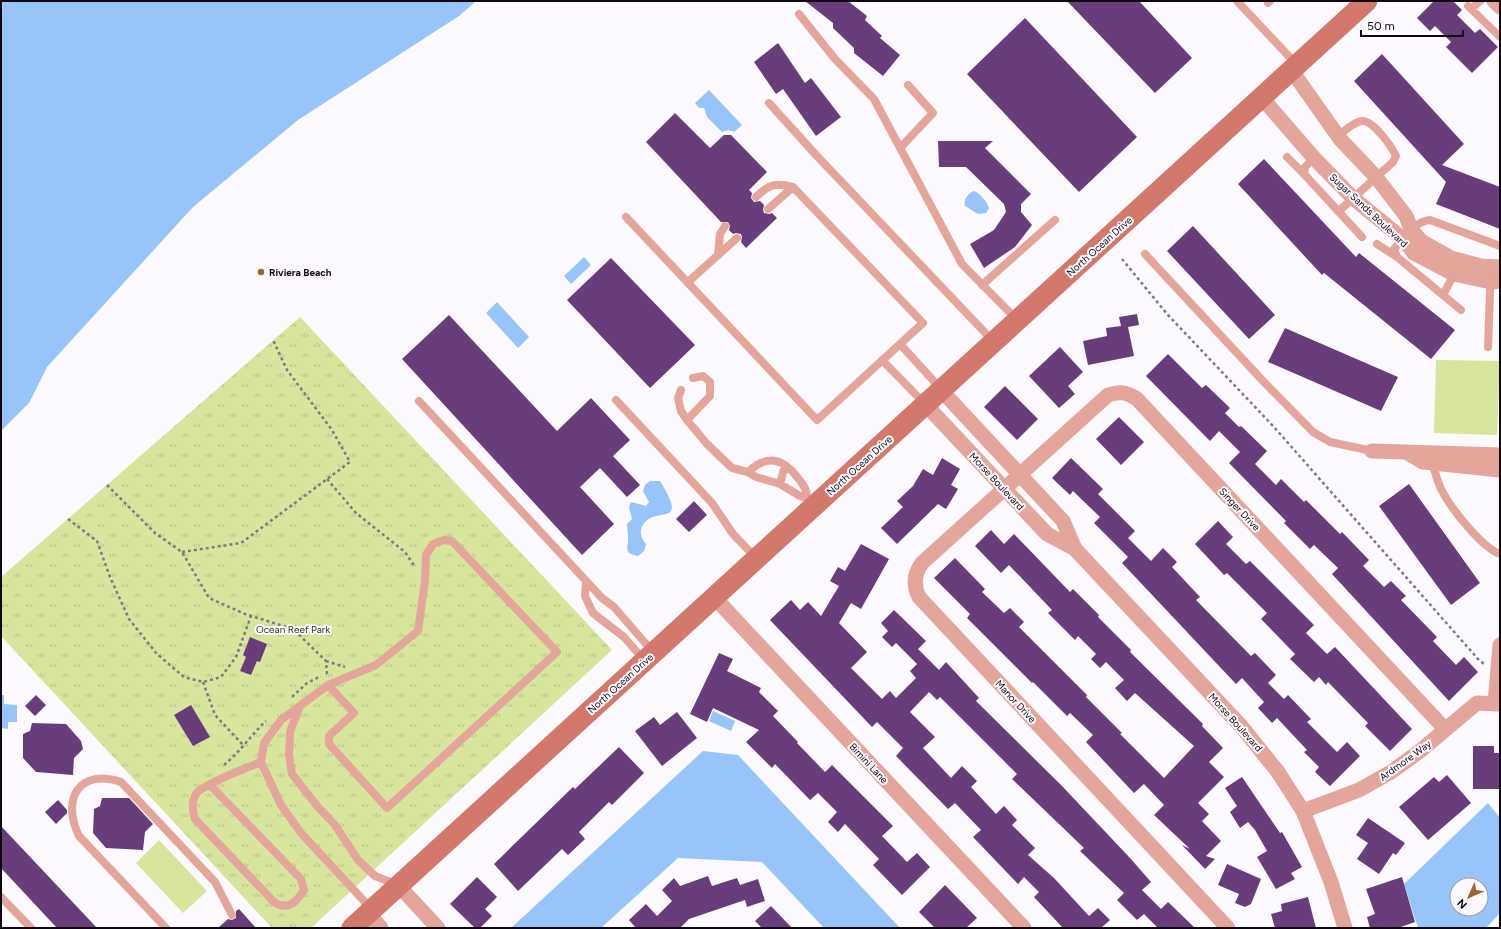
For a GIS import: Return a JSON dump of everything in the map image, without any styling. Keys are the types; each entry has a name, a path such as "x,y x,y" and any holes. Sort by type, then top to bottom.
{"main road":[{"name":"North Ocean Drive","path":"352,928 374,921 398,885 756,559 811,502 926,404 1262,98 1359,3"}],"street":[{"path":"1494,1 1500,7"},
{"name":"Sugar Sands Boulevard","path":"1294,68 1338,136 1376,177 1406,216 1407,234 1414,253 1454,274 1495,282"},
{"name":"Sugar Sands Boulevard","path":"1262,98 1314,158 1353,198 1407,234 1451,258 1481,266 1496,267"},
{"name":"Morse Boulevard","path":"941,390 1063,521 1075,549"},
{"name":"Singer Drive","path":"1020,475 1108,395 1118,392 1128,394 1137,399 1445,729"},
{"name":"Morse Boulevard","path":"926,404 1047,534 1075,549 1255,742 1278,772 1303,811 1331,882 1345,928"},
{"path":"1372,451 1500,455"},
{"path":"1404,451 1423,462 1500,470"},
{"name":"Manor Drive","path":"1020,475 922,563 916,571 914,588 919,597 1228,928"},
{"name":"Bimini Lane","path":"714,597 1024,928"},
{"path":"1497,704 1500,645"},
{"name":"Ardmore Way","path":"1303,811 1359,790 1391,772 1420,751 1478,703 1497,704"},
{"path":"398,885 438,928"}],"lane":[{"path":"1237,1 1294,68"},
{"path":"1480,1 1470,8 1500,37"},
{"path":"799,14 835,59 874,99 962,264 1017,321"},
{"path":"900,148 933,113 908,85"},
{"path":"769,103 816,155 994,342"},
{"path":"1338,136 1356,123 1363,121 1369,122 1392,147 1396,156 1393,162 1339,211"},
{"path":"1287,157 1362,237"},
{"path":"1304,174 1305,166 1314,158"},
{"path":"626,217 817,420 923,323 793,187 782,184 771,184 756,197"},
{"path":"768,209 793,187"},
{"path":"982,285 1054,220"},
{"path":"1397,257 1394,249 1415,224 1430,220 1500,246"},
{"path":"718,255 720,234 725,226"},
{"path":"688,282 737,238"},
{"path":"1377,244 1397,257 1461,310"},
{"path":"1145,254 1263,381 1313,432 1330,442 1372,451"},
{"path":"1488,346 1496,267"},
{"path":"1443,295 1454,274"},
{"path":"900,344 941,390"},
{"path":"882,360 926,404"},
{"path":"686,420 710,396 710,382 703,376 693,378"},
{"path":"681,390 678,398 681,411 686,420 707,444 732,468 748,472 756,477 780,484 811,502"},
{"path":"616,400 712,503 733,534 756,559"},
{"path":"419,401 602,598 614,606 649,656"},
{"path":"748,472 756,465 769,460 781,462 793,471 807,490 811,502"},
{"path":"1432,462 1442,490 1472,532 1482,542 1500,554"},
{"path":"780,484 785,465"},
{"path":"328,685 354,713 330,736 329,744 386,808 557,652 452,541 444,540 433,544 426,555 425,581 418,631 376,665 328,685 281,720 264,743 261,762 281,805 301,833 365,902 374,921"},
{"path":"586,581 585,596 593,613 649,656"},
{"path":"300,706 290,732 289,755 292,774 318,807 335,825 358,860 375,876 398,885"},
{"path":"210,785 301,878 304,890 294,903 285,907 274,902 195,819 193,802 197,793 210,785 261,762"},
{"path":"166,928 79,836 74,825 71,802 78,788 85,782 94,778 108,778 121,782 215,882 232,915"},
{"path":"1,897 31,928"}],"path":[{"path":"1122,259 1167,314 1274,427 1478,659 1498,673"},
{"path":"182,552 241,543 350,462 332,430 287,370 273,340"},
{"path":"327,479 356,513 405,552 425,581"},
{"path":"106,485 155,533 182,552 209,598 251,616 294,629 326,661 328,685"},
{"path":"68,519 97,541 110,577 129,619 157,654 184,677 203,682 221,677 236,658 251,616"},
{"path":"203,682 215,715 243,745"}],"green space":[{"name":"Ocean Reef Park","path":"300,317 612,650 311,928 272,928 1,636 1,577"},
{"path":"1436,360 1500,361 1497,435 1434,433"},
{"path":"159,840 207,891 183,913 136,863"}],"water":[{"path":"1,1 476,1 459,16 298,120 193,207 47,367 29,403 1,431"},
{"path":"709,90 742,125 734,132 728,130 722,132 707,117 704,108 699,108 695,103"},
{"path":"974,191 977,192 987,203 989,208 986,213 978,214 965,206 966,197"},
{"path":"584,257 591,265 571,284 564,276"},
{"path":"497,302 529,337 518,348 486,313"},
{"path":"650,481 660,481 669,496 672,506 671,511 667,514 647,520 642,527 641,536 646,544 644,551 638,556 633,555 627,549 627,524 632,519 629,507 631,502 646,506 649,502 643,491 645,485"},
{"path":"1,695 4,695 4,704 17,705 17,722 8,722 8,729 1,728"},
{"path":"713,711 735,721 731,731 709,721"},
{"path":"703,751 738,755 900,928 824,928 762,862 678,858 601,928 511,928"},
{"path":"1488,803 1500,818 1500,913 1486,928 1418,928 1404,884"}],"building":[{"path":"805,1 848,1 867,16 865,20 882,36 880,38 900,55 883,76 854,53 854,48 833,28 833,23"},
{"path":"1067,1 1139,1 1192,58 1155,93"},
{"path":"1434,1 1453,1 1462,10 1457,15 1475,33 1480,29 1498,47 1472,73 1446,47 1451,42 1435,26 1430,31 1417,18"},
{"path":"1025,18 1137,137 1079,192 967,74"},
{"path":"778,43 805,83 811,78 841,117 816,136 783,89 776,94 754,62"},
{"path":"1382,54 1464,144 1442,165 1500,187 1500,229 1436,204 1446,182 1354,81"},
{"path":"675,113 710,148 724,135 731,135 767,172 749,190 752,193 751,198 754,202 760,201 764,205 764,213 772,213 777,218 746,248 741,242 741,234 733,234 729,230 730,226 728,222 721,222 646,142"},
{"path":"938,141 993,141 985,148 1031,194 1021,204 1021,212 1032,225 1015,247 984,268 970,244 994,230 1006,212 1004,204 966,167 939,167"},
{"path":"1264,159 1356,257 1359,253 1455,330 1431,359 1324,273 1322,275 1238,184"},
{"path":"1193,226 1275,315 1249,339 1167,251"},
{"path":"611,258 695,345 650,388 567,300"},
{"path":"1137,314 1139,325 1128,327 1134,356 1088,365 1083,341 1107,336 1106,328 1121,326 1119,317"},
{"path":"449,315 557,431 591,398 630,440 613,456 640,485 627,497 600,468 580,487 614,524 582,555 402,359"},
{"path":"1285,328 1398,377 1381,411 1268,362"},
{"path":"1060,347 1083,372 1068,386 1075,394 1059,408 1029,376"},
{"path":"1168,354 1202,388 1206,385 1230,408 1225,413 1267,451 1255,464 1276,485 1281,479 1304,502 1306,500 1340,534 1342,532 1369,560 1363,566 1384,587 1391,581 1406,596 1401,600 1437,637 1433,641 1456,665 1464,657 1478,672 1449,701 1332,574 1338,568 1314,545 1310,549 1284,523 1286,521 1229,463 1240,452 1219,431 1210,441 1146,376"},
{"path":"1005,386 1038,419 1017,440 984,407"},
{"path":"1119,417 1144,442 1121,465 1096,439"},
{"path":"942,458 960,469 951,485 958,489 946,509 938,504 897,544 881,528 903,507 897,501 913,486 923,469 933,475"},
{"path":"1071,458 1103,489 1098,494 1135,531 1128,538 1151,561 1163,548 1177,562 1172,567 1200,597 1196,600 1251,656 1255,653 1276,675 1268,683 1284,699 1288,695 1311,719 1307,722 1337,752 1347,742 1360,756 1330,786 1315,772 1319,767 1304,752 1307,750 1277,718 1272,723 1258,708 1264,702 1242,678 1236,684 1122,563 1128,557 1094,523 1100,517 1073,491 1070,495 1052,478"},
{"path":"1409,484 1480,583 1451,605 1379,506"},
{"path":"694,501 707,515 689,532 676,519"},
{"path":"1218,521 1233,537 1226,544 1246,564 1250,561 1314,625 1306,633 1327,654 1335,647 1412,729 1390,751 1365,726 1368,723 1328,682 1326,685 1319,677 1314,682 1290,659 1295,654 1261,619 1267,613 1227,573 1224,575 1195,544"},
{"path":"991,530 1004,544 1014,534 1070,592 1073,589 1131,650 1130,652 1203,724 1202,726 1223,748 1209,762 1224,777 1198,803 1209,814 1202,821 1221,841 1206,856 1215,859 1205,869 1182,845 1190,849 1154,815 1164,805 1144,784 1134,793 1086,742 1093,735 1070,713 1067,716 1033,682 1032,683 967,618 970,614 934,578 955,558 985,589 982,592 1004,613 1010,608 1024,622 1019,627 1087,695 1086,697 1122,733 1120,734 1164,778 1194,746 1135,693 1127,701 1115,688 1124,680 1106,662 1100,668 1091,659 1096,654 1078,636 1075,640 1048,613 1052,610 1009,565 1001,573 975,546"},
{"path":"861,544 889,559 861,609 851,603 839,623 867,652 851,668 882,699 890,691 896,698 916,678 910,671 917,664 896,643 892,647 882,637 888,631 881,623 894,610 926,641 918,649 939,670 946,662 979,698 976,701 1062,786 1130,858 1151,882 1142,890 1161,909 1168,902 1195,928 1158,928 1144,914 1137,920 1117,900 1124,893 1080,851 1084,848 1012,779 1017,774 940,697 937,700 929,692 910,712 935,737 923,748 951,778 962,766 977,781 971,787 996,814 1004,806 1017,820 1012,825 1035,848 1028,855 1054,878 1089,916 1098,908 1110,920 1101,928 1063,928 1034,897 1039,892 1024,877 1018,884 973,837 981,830 955,803 948,809 896,756 903,748 877,722 872,727 770,620 791,600 800,610 808,602 821,616 839,586 830,581 838,567 845,571"},
{"path":"250,637 267,644 260,662 257,661 251,675 240,671 246,657 243,655"},
{"path":"719,653 733,659 727,671 761,688 759,692 778,711 773,716 825,772 832,765 893,826 882,836 907,862 917,853 930,867 902,895 873,865 879,859 845,824 838,832 828,822 837,812 818,793 810,800 775,764 772,768 746,742 759,730 713,708 707,722 690,714"},
{"path":"36,695 46,705 35,716 25,706"},
{"path":"191,705 210,737 193,746 174,715"},
{"path":"677,712 697,738 662,766 635,731 654,717 660,725"},
{"path":"32,723 66,724 81,741 83,749 74,758 73,775 36,772 23,758 23,734 30,731"},
{"path":"1473,746 1494,746 1494,753 1500,753 1500,789 1473,789"},
{"path":"619,747 644,773 612,805 609,802 579,832 585,839 568,855 562,849 518,891 494,864 573,787 575,789"},
{"path":"1447,775 1471,803 1428,840 1399,807 1434,777 1439,782"},
{"path":"1242,777 1280,833 1282,832 1302,867 1291,873 1295,879 1276,889 1257,857 1267,851 1255,830 1248,822 1240,828 1230,812 1237,806 1225,788"},
{"path":"102,798 129,798 153,824 145,832 143,850 106,848 93,833 94,809 100,806"},
{"path":"58,800 67,810 67,813 56,824 45,812"},
{"path":"1368,818 1405,843 1396,855 1393,853 1379,874 1357,859 1368,843 1356,835"},
{"path":"1,826 97,928 57,928 1,868"},
{"path":"1227,864 1261,879 1251,904 1245,907 1235,903 1239,894 1218,885"},
{"path":"708,876 712,886 737,878 740,885 758,879 765,901 747,907 745,900 689,919 680,928 636,928 629,920 646,904 657,916 672,901 662,890 674,878 680,886"},
{"path":"477,877 497,897 485,909 492,916 480,928 475,928 450,904"},
{"path":"1402,877 1415,922 1398,928 1370,928 1367,917 1375,914 1366,889"},
{"path":"945,885 977,918 966,928 935,928 919,912"},
{"path":"1308,897 1316,928 1275,928 1271,914 1282,911 1281,904"},
{"path":"771,906 792,928 762,928 755,921"},
{"path":"239,909 256,928 218,928 228,919 232,920 236,918 236,911"}],"place":[{"name":"Riviera Beach","path":"261,272"}]}
